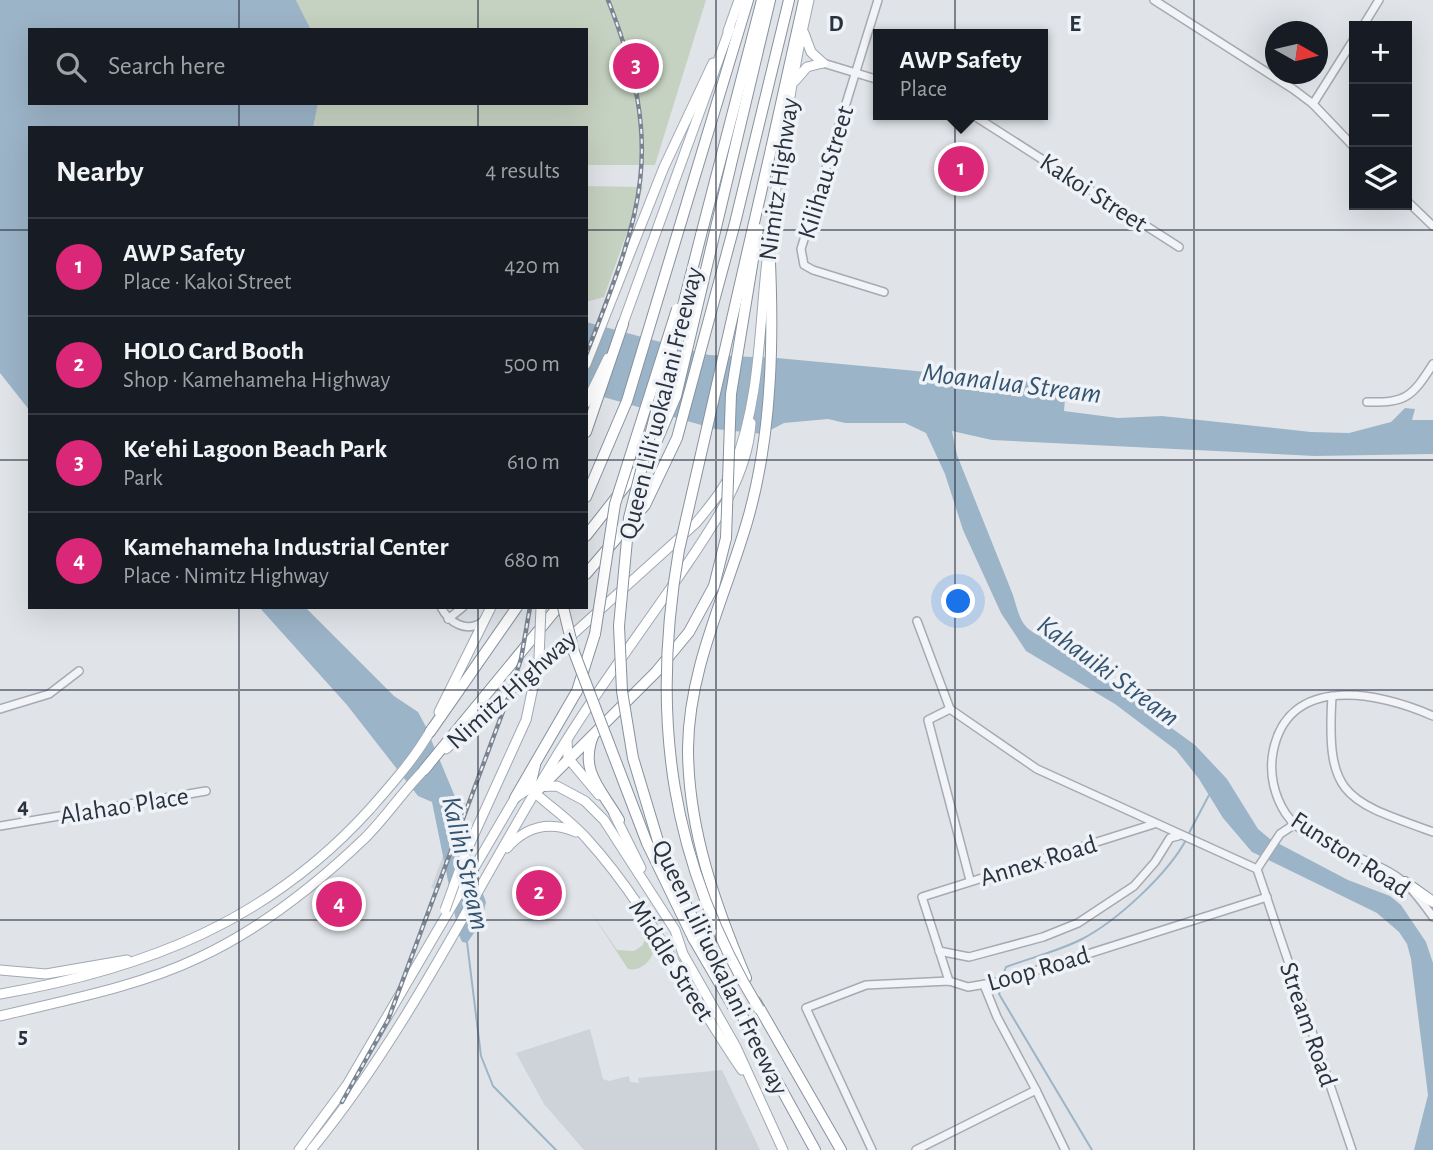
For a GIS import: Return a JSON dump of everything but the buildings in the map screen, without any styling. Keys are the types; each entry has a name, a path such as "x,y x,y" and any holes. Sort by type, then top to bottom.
{"highway":[{"path":"588,492 626,401 748,0"},
{"name":"Queen Liliʻuokalani Freeway","path":"761,0 629,518 619,626 622,691 633,758 664,861 755,1041 815,1150"},
{"path":"588,533 652,452 676,396 770,0"},
{"path":"588,572 645,505 677,438 693,388 789,0"},
{"name":"Queen Liliʻuokalani Freeway","path":"804,0 679,550 669,617 665,671 668,745 684,838 715,928 841,1150"},
{"path":"537,788 656,672 689,632 714,586 726,538 732,384 771,149"},
{"path":"515,797 577,691 591,654 615,504 701,236"},
{"path":"759,1009 716,902 691,799 688,748 692,698 752,500 767,411 772,291 769,242"},
{"path":"588,426 623,324"},
{"path":"430,732 516,609"},
{"path":"500,633 522,609"},
{"path":"424,770 558,609"},
{"path":"561,609 579,665 664,881 715,978 755,1041"},
{"path":"594,733 588,756 589,770 619,820"},
{"path":"535,765 537,788"},
{"path":"1405,882 1433,902"}],"main road":[{"path":"588,399 623,324 739,0"},
{"name":"Nimitz Highway","path":"446,746 662,554 714,501 734,467 754,394 769,242 790,93 809,0"},
{"path":"588,359 648,207 730,28"},
{"path":"803,29 811,52 823,63"},
{"path":"790,93 799,74 807,67 823,63"},
{"path":"311,1150 345,1107 456,928 568,737 722,510 746,454 754,394"},
{"name":"Nimitz Highway","path":"0,994 150,958 227,924 279,891 327,852 380,798 430,732 490,609"},
{"path":"448,909 466,852 512,756 526,720 539,659 541,609"},
{"path":"568,737 568,758 619,820 649,885"},
{"name":"Nimitz Highway","path":"0,1016 153,976 233,942 260,925 320,877 391,811 424,770"},
{"path":"299,1150 347,1085 431,945 474,863 515,797 537,788"},
{"name":"Middle Street","path":"537,788 585,836 611,867 677,963 754,1088"},
{"name":"Middle Street","path":"537,788 562,788 593,808 649,885 675,930 688,964 736,1047 783,1150"},
{"path":"496,860 512,842 537,827 564,827 585,836"},
{"path":"0,971 46,974 108,961 150,958"}],"street":[{"name":"Kilihau Street","path":"878,0 801,249 804,265 813,270 884,292"},
{"path":"1154,0 1313,104 1349,142"},
{"path":"1366,21 1379,0"},
{"path":"1313,104 1349,48"},
{"path":"823,63 873,78"},
{"name":"Kakoi Street","path":"981,120 1179,247"},
{"path":"1412,206 1433,226"},
{"path":"1367,402 1396,403 1419,386 1433,364"},
{"path":"442,609 449,619 468,632 470,650"},
{"path":"449,619 461,609"},
{"path":"463,627 472,627 485,619"},
{"path":"917,621 950,709 928,720 970,880"},
{"path":"0,709 49,694 79,671"},
{"path":"1332,696 1330,752 1333,766 1344,785 1369,808 1433,832"},
{"name":"Funston Road","path":"1433,716 1381,700 1332,696 1298,705 1276,742 1272,764 1274,785 1286,815 1295,824 1405,882 1433,917"},
{"name":"Annex Road","path":"950,709 1037,769 1191,840 1259,865"},
{"name":"Alahao Place","path":"0,826 206,791"},
{"name":"Annex Road","path":"939,951 922,897 1155,824"},
{"path":"1267,897 1259,865 1282,832 1295,824"},
{"path":"939,951 969,957 1063,930 1128,891 1150,869 1170,838 1183,836"},
{"name":"Loop Road","path":"872,1150 806,1008 866,985 950,981 963,987 984,985 1267,897"},
{"name":"Stream Road","path":"1267,897 1352,1150"},
{"path":"939,951 950,981"},
{"path":"984,985 997,1017 1037,1090 1065,1150"},
{"path":"916,1150 1037,1090"}],"shaded area":[{"path":"463,802 470,805 439,890 431,888"},
{"path":"590,1029 603,1079 609,1081 629,1076 630,1082 639,1083 638,1078 722,1070 760,1150 584,1150 544,1104 516,1053"}],"green space":[{"path":"296,0 706,0 655,165 588,165 588,126 313,126 318,105 588,105 588,28 310,28"},
{"path":"588,186 643,187 604,297 588,301"},
{"path":"587,906 617,950 634,951 643,945 645,936 654,949 648,961 637,969 628,969"}],"water":[{"path":"0,0 296,0 310,28 28,28 28,105 318,105 313,126 28,126 28,408 0,373"},
{"name":"Moanalua Stream","path":"588,323 709,355 777,358 1066,385 1064,411 1118,418 1162,416 1311,432 1349,433 1391,422 1405,408 1415,409 1412,420 1433,420 1433,454 1315,456 992,440 952,431 957,455 1024,624 1195,745 1227,779 1258,829 1270,839 1348,880 1390,896 1401,905 1426,942 1433,963 1433,1150 1414,1150 1428,1095 1411,959 1407,944 1399,932 1377,913 1252,852 1223,818 1199,779 1176,750 1115,704 1026,651 1001,613 963,530 945,474 926,433 905,423 845,423 828,419 784,423 763,434 715,429 588,393"},
{"path":"261,609 307,609 394,696 418,712 456,799 465,847 486,902 481,923 467,943 462,942 459,935 432,802 418,796 347,705"}],"waterway":[{"path":"1189,833 1209,795"},
{"path":"1003,975 1006,967 1073,943 1111,921 1155,881 1187,838"},
{"name":"Kalihi Stream","path":"467,942 481,1056 493,1086 556,1150"},
{"path":"1001,987 999,994 1092,1150"}],"railway":[{"path":"588,350 621,260 633,219 640,180 642,141 637,99 626,52 608,0"},
{"path":"342,1102 388,1020 508,698 521,659 530,609"}],"place":[{"name":"Keʻehi Lagoon Beach Park","path":"636,66"},
{"name":"AWP Safety","path":"961,169"},
{"name":"HOLO Card Booth","path":"539,893"},
{"name":"Kamehameha Industrial Center","path":"339,904"}],"water label":[{"name":"Kahauiki Stream","path":"1109,670"}]}
